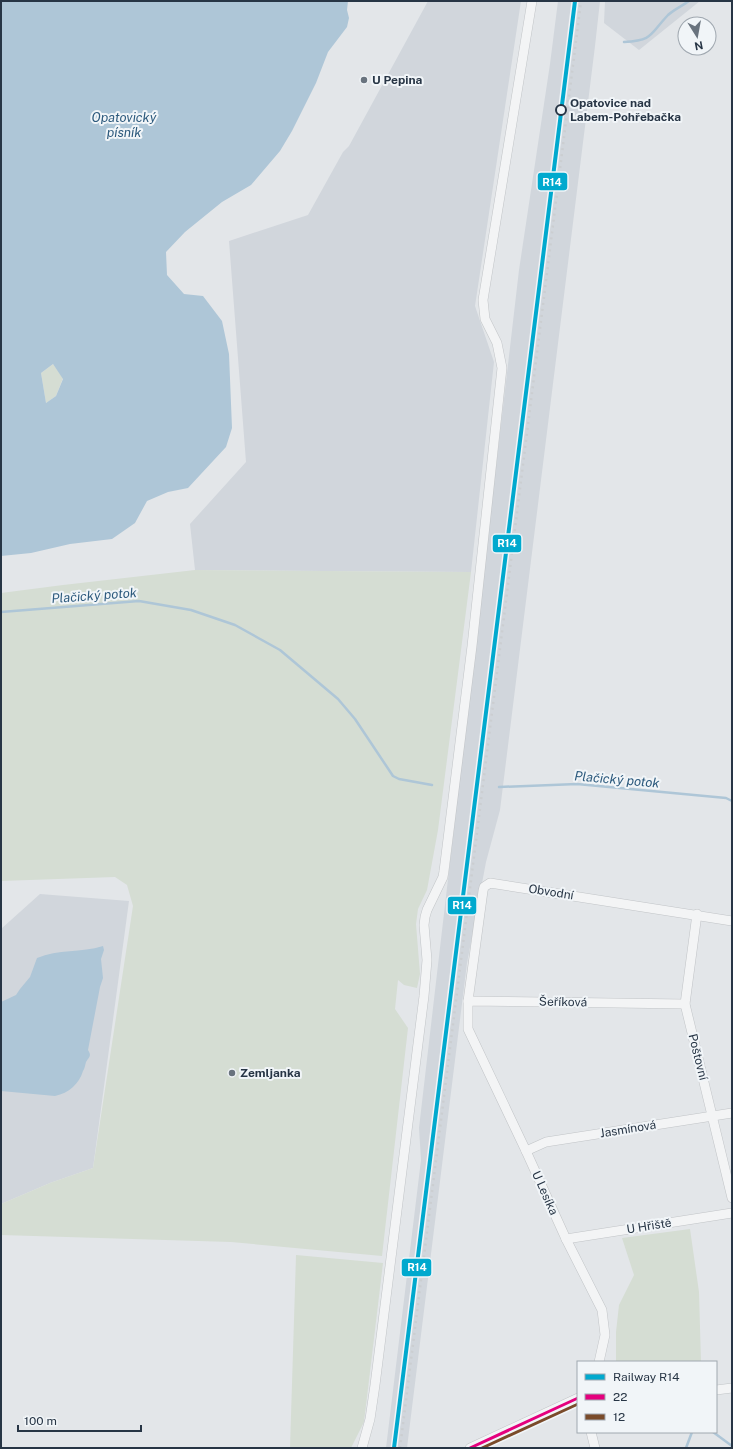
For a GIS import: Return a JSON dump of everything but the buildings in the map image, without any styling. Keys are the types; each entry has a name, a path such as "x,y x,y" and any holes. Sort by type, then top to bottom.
{"street":[{"path":"362,1448 370,1420 375,1385 424,996 427,960 424,925 427,910 443,877 472,646 502,368 497,343 485,318 483,300 532,1"},
{"name":"Obvodní","path":"468,1001 483,891 484,887 490,882 697,914 732,921"},
{"name":"Poštovní","path":"697,914 685,1004 732,1198"},
{"name":"Šeříková","path":"468,1001 685,1004"},
{"name":"U Lesíka","path":"468,1001 468,1029 566,1239 602,1310 605,1335 599,1361"},
{"name":"Jasmínová","path":"526,1151 546,1142 732,1113"},
{"name":"U Hřiště","path":"566,1239 732,1213"},
{"path":"717,1390 732,1388"},
{"path":"470,1448 577,1398"}],"shaded area":[{"path":"428,1 521,1 475,306 494,362 471,572 195,570 190,524 246,462 229,241 308,215 343,152 349,146"},
{"path":"558,1 600,1 595,46 500,810 486,862 467,963 407,1448 386,1448 421,1160 419,1128 519,270"},
{"path":"605,1 700,1 681,16 677,16 677,19 639,50 604,23"},
{"path":"53,364 63,378 56,396 46,403 41,373"},
{"path":"195,570 471,572 438,830 427,890 418,909 416,924 420,974 417,988 404,985 398,980 395,1009 408,1028 382,1256 231,1242 1,1235 1,1204 50,1183 93,1168 133,906 127,885 115,877 1,881 1,593"},
{"path":"40,894 129,901 93,1168 50,1183 1,1204 1,929"},
{"path":"690,1229 699,1292 701,1361 616,1361 616,1332 619,1305 634,1275 622,1238"},
{"path":"296,1255 383,1263 364,1422 351,1448 290,1448"}],"water":[{"name":"Opatovický písník","path":"1,1 348,1 347,10 349,18 347,27 328,52 316,83 292,131 280,151 251,185 222,202 185,232 166,252 167,275 184,294 203,296 222,321 229,354 232,428 226,447 188,488 168,492 147,501 135,523 112,539 70,544 31,553 1,556","holes":["53,364 63,379 56,396 46,403 41,373"]},
{"path":"103,946 104,950 101,959 103,978 88,1050 90,1055 79,1080 65,1093 55,1096 1,1091 1,1002 16,995 30,977 37,958 53,953 86,950"}],"waterway":[{"path":"624,42 646,38 654,32 670,13 689,1"},
{"name":"Plačický potok","path":"1,612 139,601 191,610 235,625 280,650 338,699 355,719 393,776 399,779 432,785"},
{"name":"Plačický potok","path":"499,787 577,784 726,798 732,801"},
{"path":"686,1448 692,1433"},
{"path":"714,1433 732,1446"}],"railway":[{"path":"400,1448 581,1"}],"rail line":[{"name":"R14","path":"394,1448 575,1"}],"transit line":[{"name":"22","path":"470,1448 577,1398"},
{"name":"12","path":"482,1448 577,1404"}],"place":[{"name":"U Pepina","path":"364,80"},
{"name":"Opatovice nad Labem-Pohřebačka","path":"561,110"},
{"name":"Zemljanka","path":"232,1073"}]}
